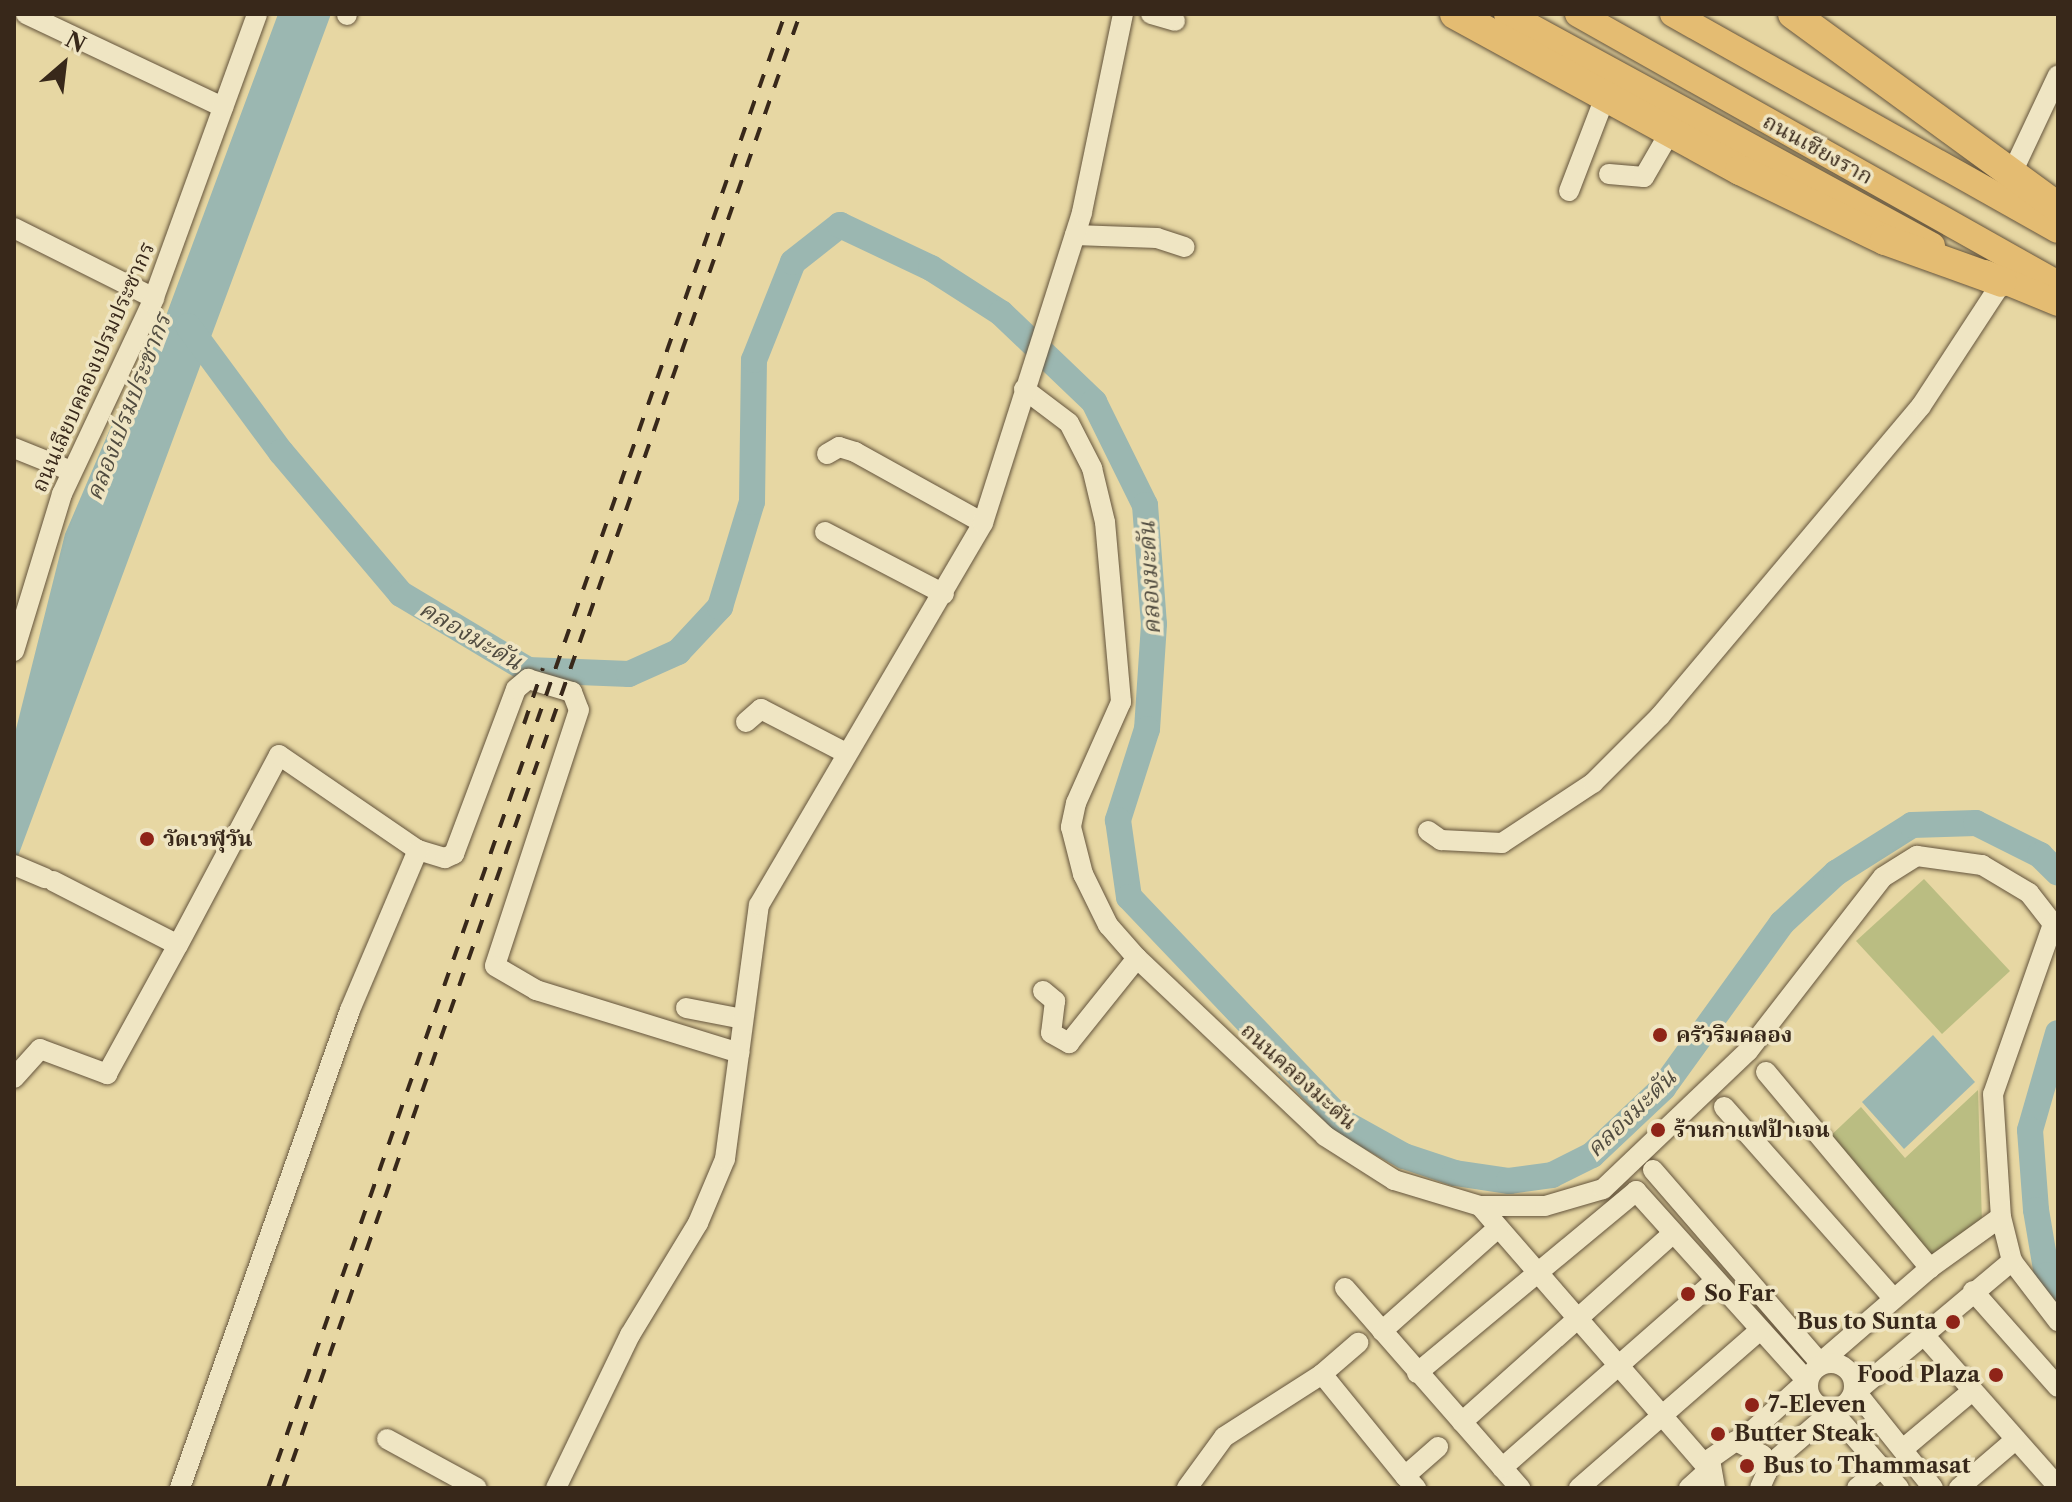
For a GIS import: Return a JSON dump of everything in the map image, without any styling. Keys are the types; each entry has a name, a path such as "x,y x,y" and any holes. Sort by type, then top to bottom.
{"highway":[{"path":"1455,14 1670,132 1885,240 2002,282"},
{"path":"1793,14 2058,207"}],"main road":[{"path":"1507,14 2002,282 2058,303"},
{"name":"ถนนเชียงราก","path":"1578,14 2058,284"},
{"path":"1673,14 2058,230"}],"street":[{"path":"26,14 223,107"},
{"name":"ถนนเลียบคลองเปรมประชากร","path":"14,651 71,471 154,298 257,14"},
{"path":"556,1488 630,1335 715,1187 725,1159 759,905 983,523 1024,384 1075,235 1123,14"},
{"path":"1151,14 1175,21"},
{"path":"2011,175 2058,75"},
{"path":"1569,191 1594,91"},
{"path":"1609,174 1644,177 1670,132"},
{"path":"14,228 154,298"},
{"path":"1075,235 1157,238 1185,247"},
{"path":"1428,831 1441,840 1502,843 1593,783 1660,716 1921,406 2002,282"},
{"name":"ถนนคลองมะดัน","path":"1024,384 1069,423 1101,495 1121,702 1071,827 1078,862 1108,925 1137,958 1325,1136 1394,1180 1480,1206 1555,1205 1603,1189 1748,1051 1883,877 1917,856 1937,855 1982,865 2029,893 2053,924 1993,1094 2001,1217 2012,1261 2058,1321"},
{"path":"827,454 839,447 855,452 983,523"},
{"path":"14,448 71,471"},
{"path":"825,532 944,594"},
{"path":"14,1078 40,1049 101,1075 116,1067 279,755 418,850 438,857 454,854 522,681 572,692 579,710 495,966 536,990 739,1053"},
{"path":"746,722 761,709 846,753"},
{"path":"180,1488 350,1010 418,850"},
{"path":"14,865 178,945"},
{"path":"1043,991 1055,1001 1051,1033 1069,1043 1137,958"},
{"path":"686,1008 743,1019"},
{"path":"1766,1072 1930,1268"},
{"path":"1724,1107 1894,1299"},
{"path":"1653,1170 1820,1363 1839,1365 1856,1392 1933,1488"},
{"path":"1417,1373 1636,1191 1807,1381 1818,1404 1832,1411 1899,1488"},
{"path":"1480,1206 1710,1476"},
{"path":"1689,1488 1710,1476 1720,1446 1741,1441 1807,1381 1820,1363 1894,1299 1930,1268 2001,1217"},
{"path":"1382,1331 1498,1228"},
{"path":"1462,1422 1672,1234"},
{"path":"1741,1441 1757,1448 1768,1479 1832,1411 2012,1261"},
{"path":"1502,1468 1715,1281"},
{"path":"1345,1288 1520,1488"},
{"path":"1973,1291 2058,1387"},
{"path":"1579,1488 1760,1330"},
{"path":"1923,1334 2054,1483"},
{"path":"1187,1488 1224,1437 1322,1374 1358,1343"},
{"path":"1322,1374 1411,1482 1438,1447"},
{"path":"1903,1449 1972,1391"},
{"path":"387,1439 477,1488"},
{"path":"1959,1488 2015,1440"},
{"path":"1857,1488 1882,1467"}],"green space":[{"path":"1924,879 2010,971 1942,1034 1856,941"},
{"path":"1978,1090 1982,1223 1928,1261 1826,1140 1861,1107 1905,1158"}],"water":[{"name":"คลองเปรมประชากร","path":"278,14 331,14 14,867 14,737 65,534 119,408 157,340"},
{"path":"1933,1035 1975,1082 1904,1149 1862,1102"}],"waterway":[{"name":"คลองมะดัน","path":"188,326 281,452 401,594 528,670 629,674 678,652 720,607 752,502 754,360 793,262 840,225 931,268 1001,313 1094,402 1145,505 1154,624 1147,729 1118,820 1129,897 1343,1122 1404,1156 1455,1173 1509,1181 1552,1175 1592,1155 1663,1088 1782,923 1836,873 1912,825 1976,823 2040,855 2058,873"},
{"name":"คลองมะดัน","path":"2058,1033 2030,1130 2036,1210 2047,1275 2058,1291"}],"railway":[{"path":"268,1488 785,14"},
{"path":"283,1488 800,14"},
{"path":"524,724 543,668"}],"place":[{"name":"วัดเวฬุวัน","path":"147,839"},
{"name":"ครัวริมคลอง","path":"1660,1035"},
{"name":"ร้านกาแฟป้าเจน","path":"1658,1130"},
{"name":"So Far","path":"1688,1294"},
{"name":"Bus to Sunta","path":"1953,1322"},
{"name":"Food Plaza","path":"1996,1375"},
{"name":"7-Eleven","path":"1752,1405"},
{"name":"Butter Steak","path":"1718,1434"},
{"name":"Bus to Thammasat","path":"1747,1466"}]}
